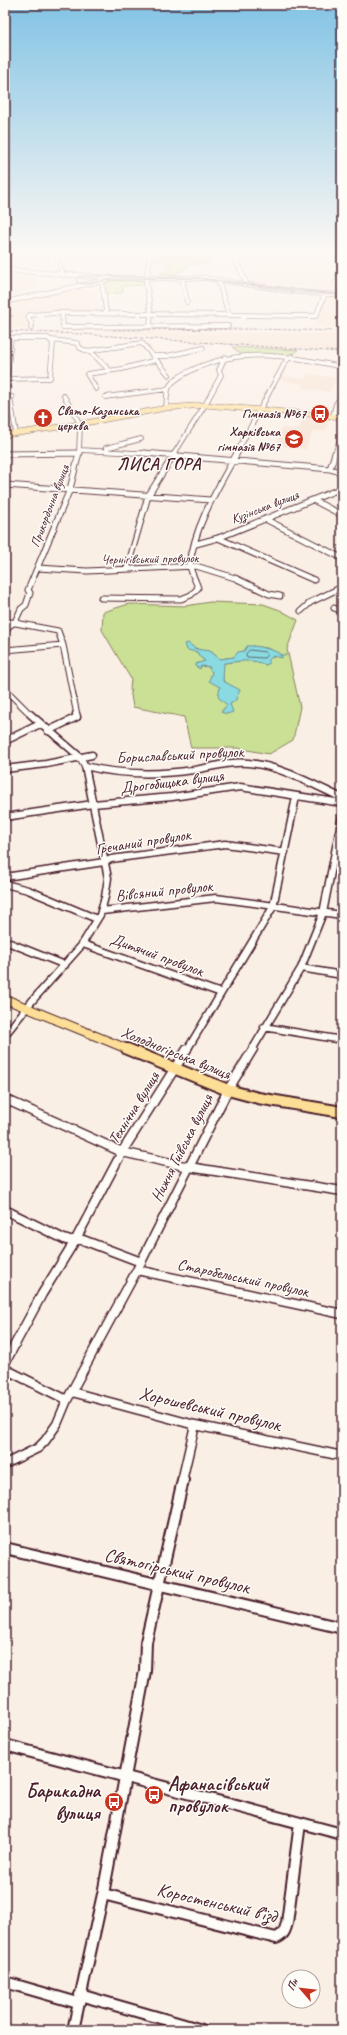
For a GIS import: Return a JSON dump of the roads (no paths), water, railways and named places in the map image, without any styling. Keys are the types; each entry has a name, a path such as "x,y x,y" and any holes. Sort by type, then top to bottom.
{"main road":[{"path":"5,435 80,424 166,408 205,405 342,417"},
{"name":"Холодногірська вулиця","path":"5,999 175,1070 228,1090 258,1098 342,1112"}],"street":[{"path":"8,388 6,387 6,379 10,345"},
{"path":"6,379 50,378 52,345"},
{"path":"78,345 80,348 94,354 109,370"},
{"path":"87,351 134,345"},
{"path":"143,345 169,375"},
{"path":"152,356 167,356 203,348"},
{"path":"166,408 168,390 176,380 184,374 213,360 250,354 292,356 342,367"},
{"path":"101,598 186,598 198,588 190,566 211,500 288,358 292,356"},
{"path":"127,570 148,496 205,405 221,375 219,370 225,358"},
{"path":"96,389 87,374 122,369 156,360"},
{"path":"105,397 168,390"},
{"path":"333,416 336,404 342,395"},
{"path":"64,396 80,424"},
{"path":"12,397 10,397 16,434"},
{"name":"Прикордонна вулиця","path":"5,633 9,626 15,622 21,609 26,605 30,593 28,590 70,489 80,452 80,424"},
{"path":"330,469 342,433"},
{"path":"5,454 80,452 100,449 141,439"},
{"path":"100,449 330,469 342,472"},
{"path":"5,491 8,485 211,500"},
{"name":"Кузінська вулиця","path":"196,544 218,538 342,488"},
{"path":"313,500 342,515"},
{"path":"265,519 338,556"},
{"path":"218,538 314,580"},
{"name":"Чернігівський провулок","path":"38,568 87,571 190,566 220,573 234,578 255,589 280,596"},
{"path":"301,611 311,602 342,587"},
{"path":"334,608 342,611"},
{"path":"5,621 58,631 63,645 77,717 48,731"},
{"path":"5,650 63,645"},
{"path":"5,689 40,724 80,757 85,766 108,878 107,895 102,911 83,944 5,1035"},
{"path":"5,699 12,696"},
{"path":"5,741 40,724"},
{"path":"5,769 46,764 92,755"},
{"name":"Бориславський провулок","path":"85,766 103,771 182,771 236,762 270,767 342,798"},
{"name":"Дрогобицька вулиця","path":"5,817 93,804 172,797 240,787 296,797 342,803"},
{"name":"Технічна вулиця","path":"5,1363 10,1351 42,1294 76,1240 122,1152 175,1070 273,907 296,797"},
{"name":"Нижня Гиївська вулиця","path":"5,1464 25,1457 46,1442 61,1419 69,1396 137,1270 228,1090 264,1027 301,968 323,913 339,860 342,816"},
{"name":"Гречаний провулок","path":"5,877 104,862 111,859 225,844 285,852"},
{"path":"5,884 50,898 97,919"},
{"name":"Вівсяний провулок","path":"102,911 216,898 273,907 342,915"},
{"path":"5,941 65,965"},
{"name":"Дитячий провулок","path":"83,944 221,993"},
{"path":"301,968 342,975"},
{"path":"264,1027 342,1040"},
{"path":"5,1099 122,1152 189,1167 342,1191"},
{"path":"5,1210 66,1240 83,1240 141,1262"},
{"name":"Старобельський провулок","path":"137,1270 342,1314"},
{"name":"Хорошевський провулок","path":"5,1369 69,1396 195,1425 342,1456"},
{"path":"73,2030 103,1894 125,1778 145,1671 146,1642 195,1425"},
{"name":"Святогірський провулок","path":"5,1548 342,1628"},
{"path":"5,1745 125,1778 342,1834"},
{"name":"Коростенський в’їзд","path":"103,1894 276,1938 280,1937 284,1933 287,1924 300,1823"},
{"path":"5,1982 202,2030"}],"water":[{"path":"188,643 196,649 210,651 220,659 234,657 238,652 244,651 247,646 261,647 271,650 280,654 282,658 273,656 268,661 270,663 265,665 250,661 224,663 223,681 240,690 235,701 230,704 233,712 227,714 221,712 227,705 218,697 220,687 209,681 212,672 209,669 210,667 201,666 200,669 195,666 195,664 205,661 197,652 187,650 185,644"}],"waterway":[{"path":"279,655 287,655"}],"railway":[{"path":"240,345 342,352"}],"place":[{"name":"Гімназія №67","path":"320,414"},
{"name":"Свято-Казанська церква","path":"43,418"},
{"name":"Харківська гімназія №67","path":"294,439"},
{"name":"Афанасівський провулок","path":"154,1795"},
{"name":"Барикадна вулиця","path":"114,1802"}],"district":[{"name":"ЛИСА ГОРА","path":"159,464"}]}
